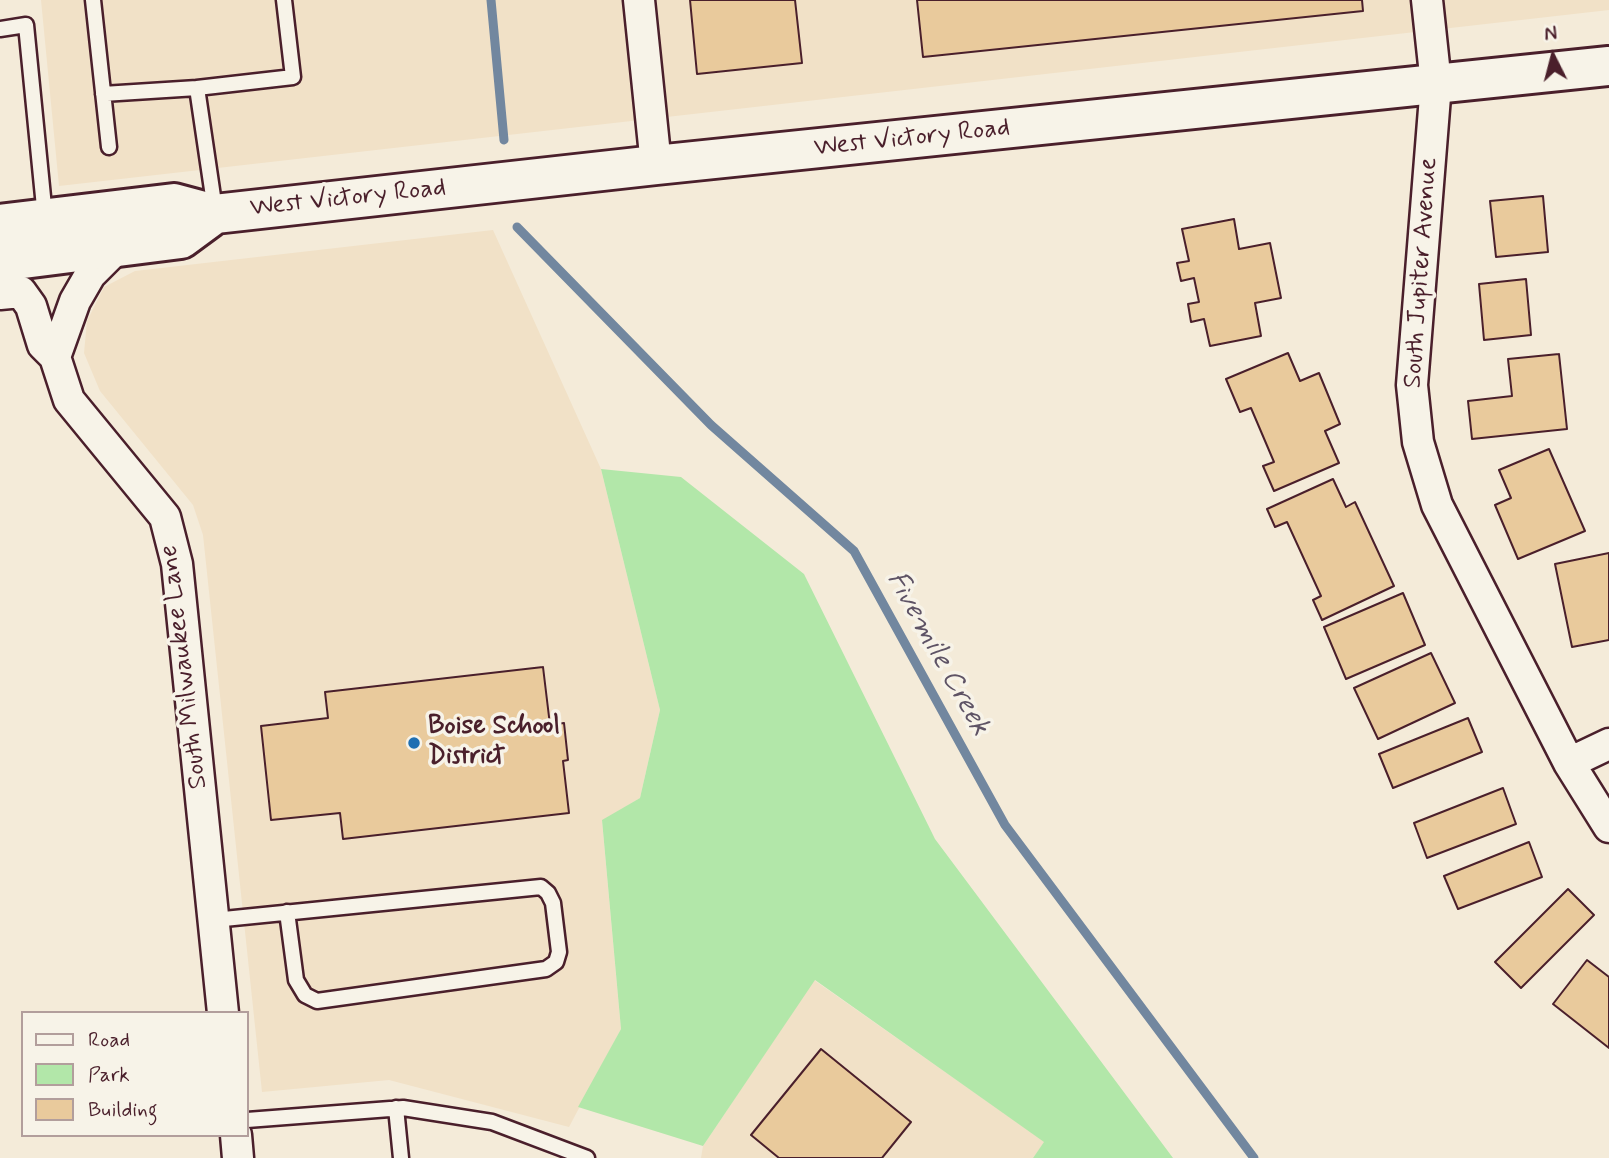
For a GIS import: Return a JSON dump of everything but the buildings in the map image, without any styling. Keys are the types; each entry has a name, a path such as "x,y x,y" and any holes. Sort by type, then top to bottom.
{"main road":[{"name":"West Victory Road","path":"0,262 48,238 174,203 215,214 656,165 1609,66"},
{"name":"West Victory Road","path":"0,223 48,238 116,249 181,239 215,214"}],"street":[{"path":"639,0 656,165"},
{"name":"South Jupiter Avenue","path":"1427,0 1436,84 1412,385 1418,442 1437,505 1569,762 1609,827"},
{"path":"55,358 75,301 90,275 116,249"},
{"name":"South Milwaukee Lane","path":"0,294 21,292 34,311 43,345 55,358 69,400 165,517 177,564 223,1011"},
{"path":"1569,762 1609,744"},
{"path":"236,1137 239,1158"}],"lane":[{"path":"93,0 109,146"},
{"path":"103,94 293,78 284,0"},
{"path":"0,29 26,25 48,238"},
{"path":"197,88 215,214"},
{"path":"214,920 287,912 541,887 553,903 559,951 556,962 546,970 317,1001 305,995 296,980 287,912"},
{"path":"248,1120 396,1108 492,1122 587,1158"},
{"path":"396,1108 401,1158"}],"shaded area":[{"path":"41,0 1609,0 1609,10 59,186"},
{"path":"493,230 601,469 660,710 640,798 602,821 621,1029 569,1127 389,1080 262,1092 203,535 193,505 100,391 84,353 87,321 104,287 135,271"},
{"path":"814,980 1045,1142 1033,1158 701,1158 703,1146"}],"green space":[{"path":"601,469 681,477 804,574 935,839 1173,1158 1033,1158 1044,1142 815,980 703,1146 578,1107 621,1029 602,820 640,798 660,710"}],"waterway":[{"name":"Fivemile Creek","path":"491,0 504,140"},
{"name":"Fivemile Creek","path":"517,227 711,425 854,551 1005,825 1254,1158"}],"place":[{"name":"Boise School District","path":"414,743"}]}
